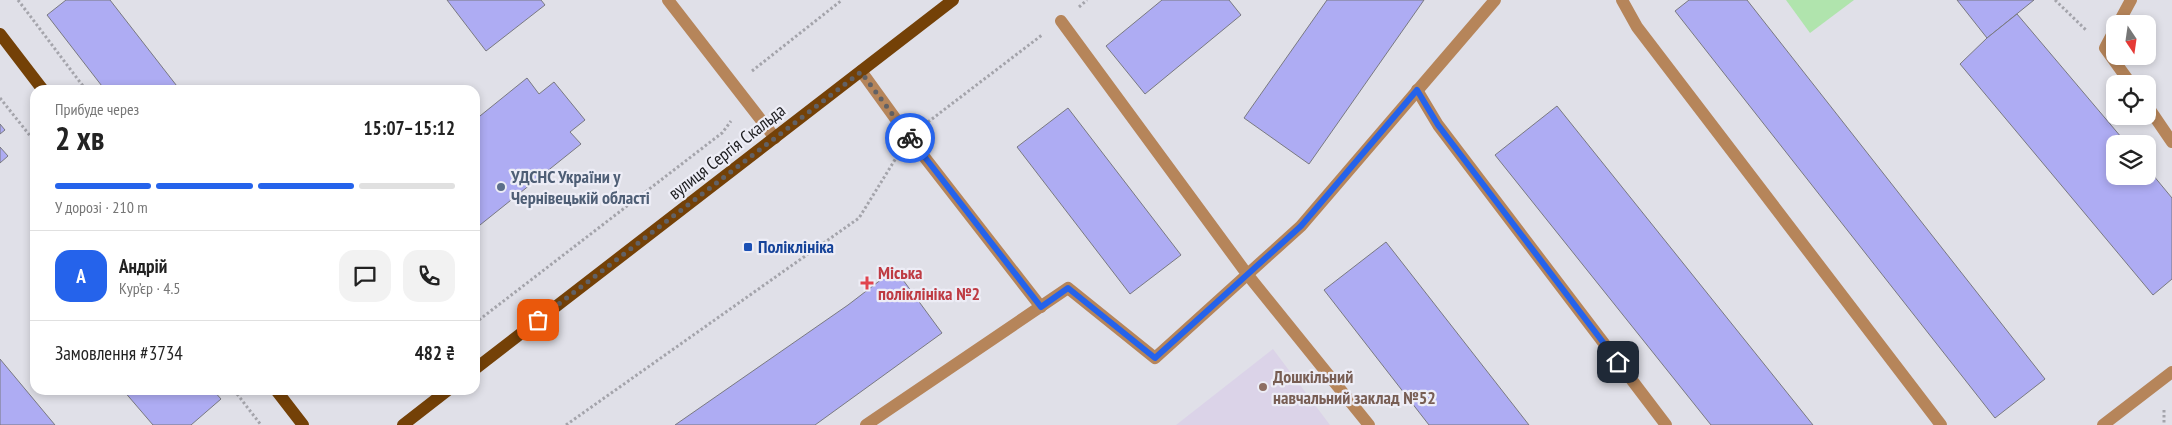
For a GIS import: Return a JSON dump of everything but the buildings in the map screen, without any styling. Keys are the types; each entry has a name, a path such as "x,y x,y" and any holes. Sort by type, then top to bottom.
{"main road":[{"name":"вулиця Сергія Скальда","path":"480,365 953,0"},
{"path":"0,34 39,85"},
{"path":"280,395 303,425"},
{"path":"403,425 442,395"}],"street":[{"path":"668,0 775,138"},
{"path":"866,425 1068,288 1155,358 1301,226 1495,0"},
{"path":"1622,0 1637,27 1941,425"},
{"path":"2123,15 2131,0"},
{"path":"1061,21 1247,274 1369,425"},
{"path":"2105,48 2124,75"},
{"path":"861,72 908,136 1041,307"},
{"path":"1417,90 1438,125 1666,425"},
{"path":"2156,119 2172,142"},
{"path":"2104,425 2172,372"}],"path":[{"path":"18,0 82,85"},
{"path":"480,319 722,133 733,118 738,91 745,76 842,0"},
{"path":"566,425 860,218 908,136 1087,0"},
{"path":"2055,0 2105,48"},
{"path":"0,98 30,136"},
{"path":"238,395 260,425"}],"shaded area":[{"name":"Дошкільний навчальний заклад №52","path":"1273,349 1330,425 1176,425"}],"green space":[{"path":"1786,0 1854,0 1810,33"}],"way so far":[{"path":"538,320 861,72 910,138"}],"place":[{"name":"УДСНС України у Чернівецькій області","path":"501,187"},
{"name":"Поліклініка","path":"748,247"},
{"name":"Міська поліклініка №2","path":"867,283"},
{"name":"Дошкільний навчальний заклад №52","path":"1263,387"}],"route":[{"path":"910,138 1041,307 1068,288 1155,358 1301,226 1417,90 1438,125 1618,362"}]}
